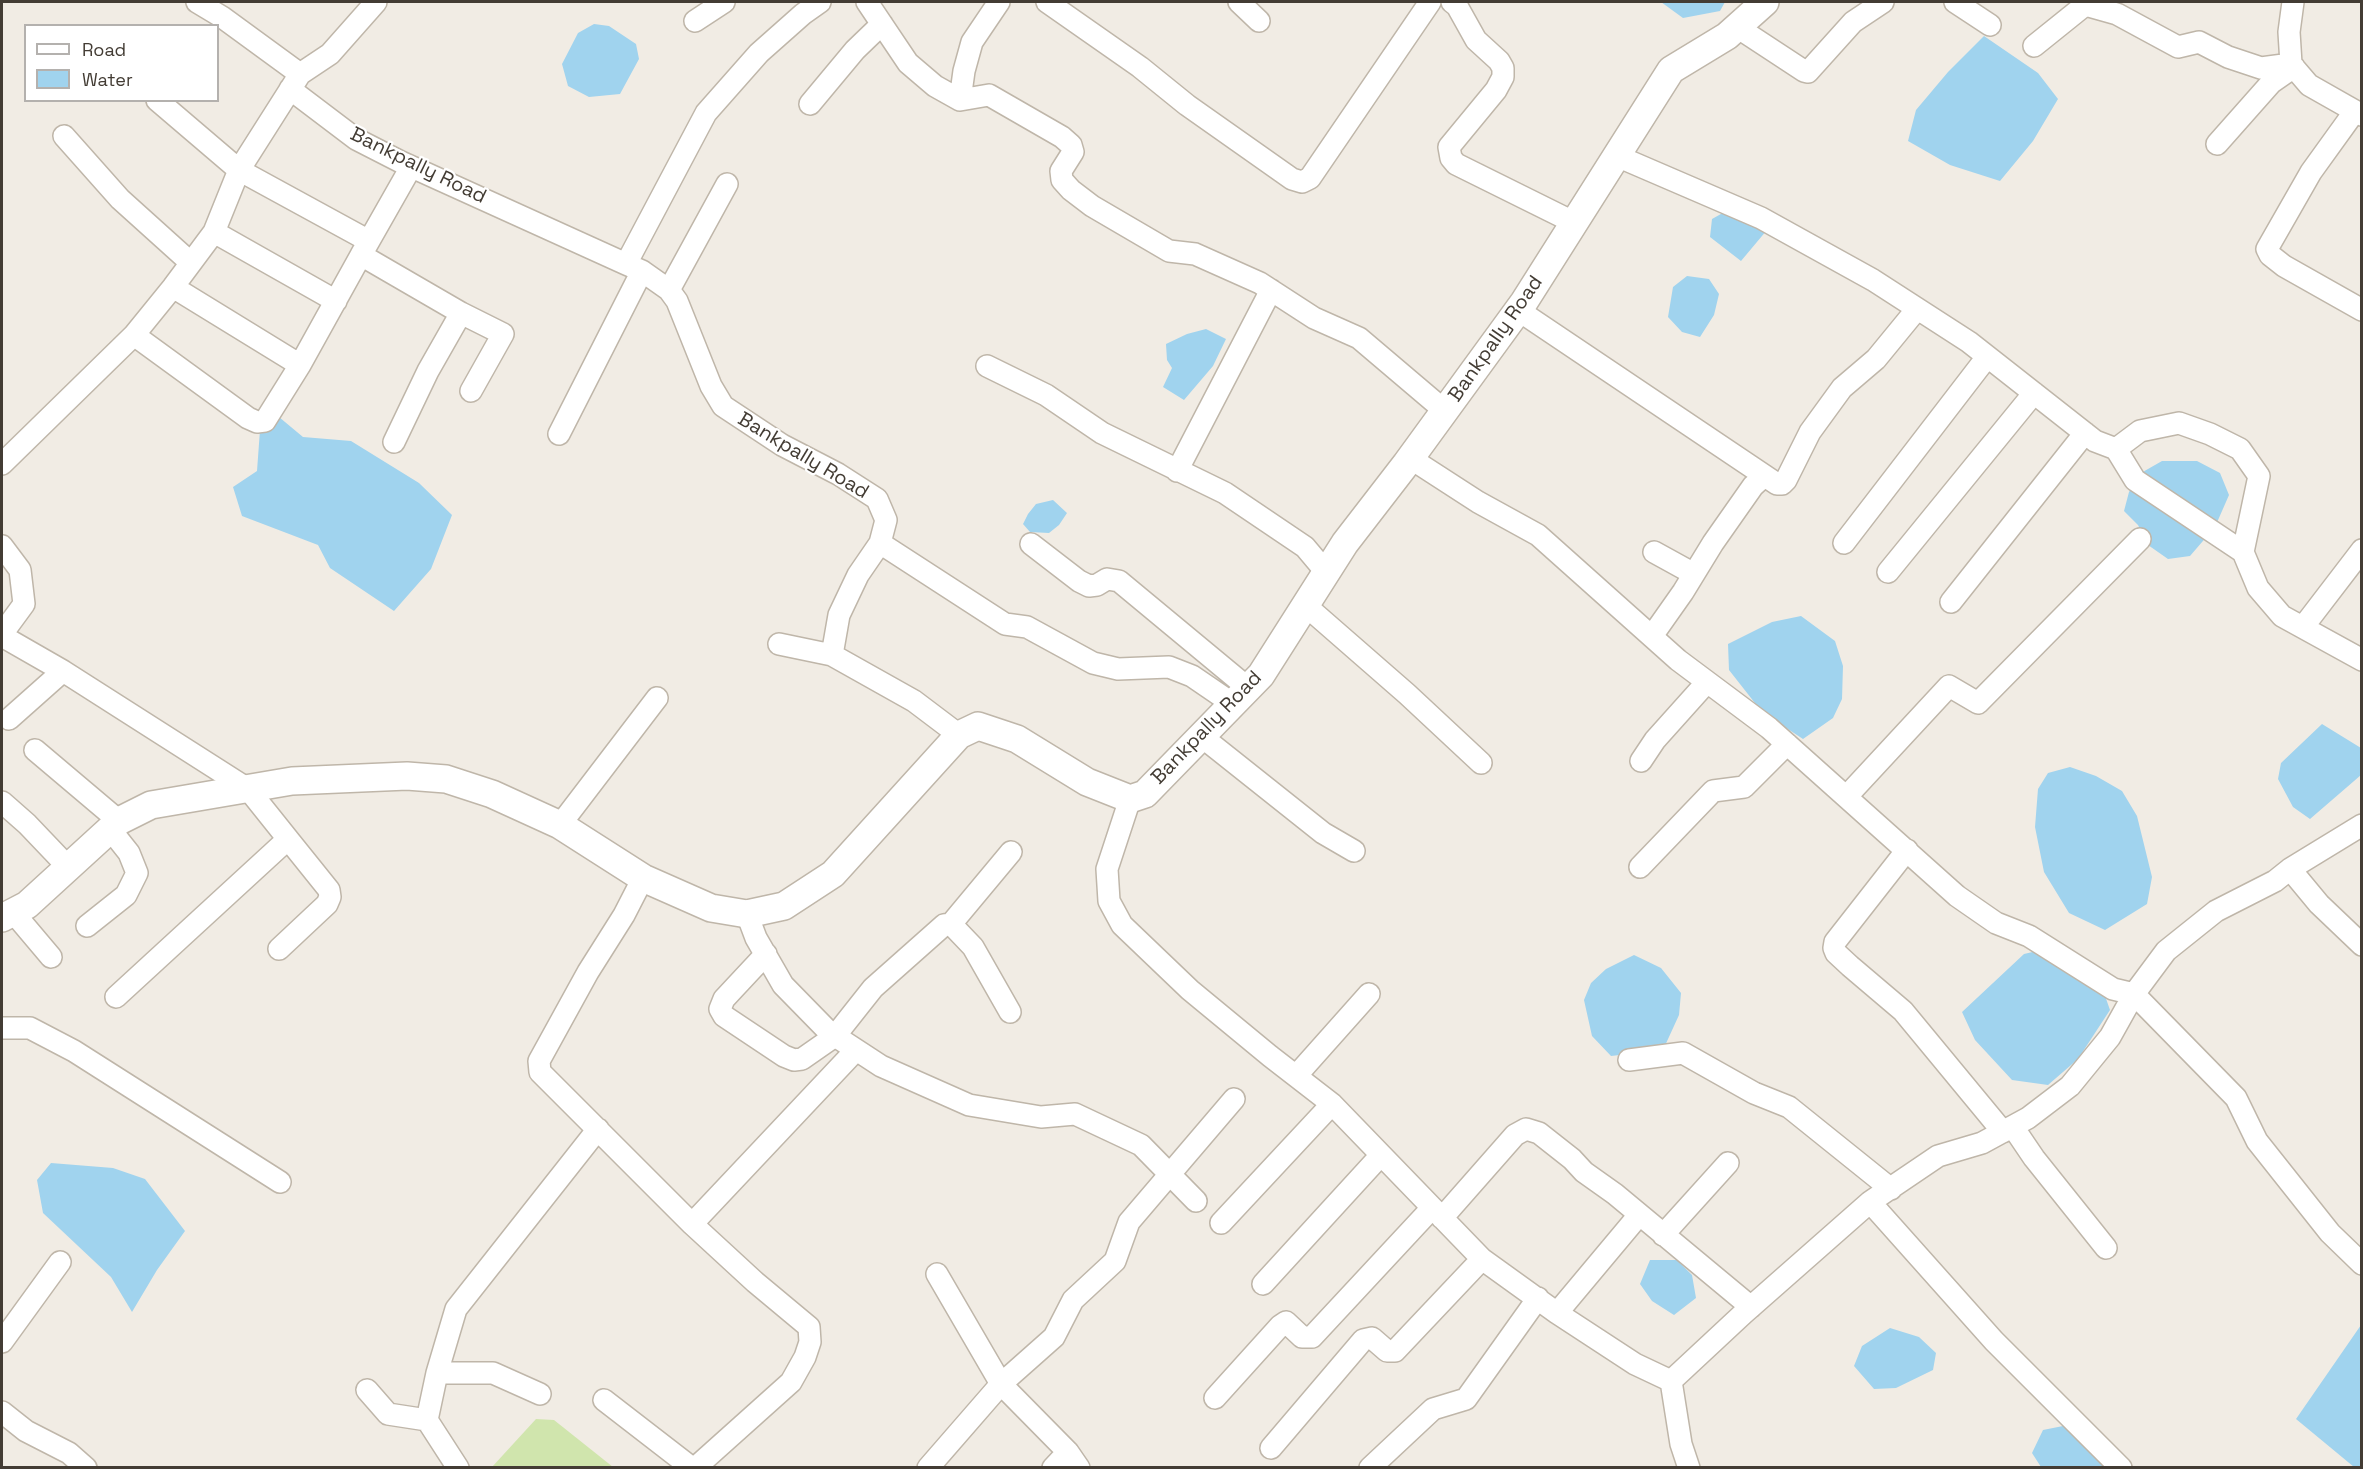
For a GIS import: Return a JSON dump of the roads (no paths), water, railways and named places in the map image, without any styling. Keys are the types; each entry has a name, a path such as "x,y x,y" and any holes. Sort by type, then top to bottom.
{"street":[{"name":"Bankpally Road","path":"197,2 222,17 356,140 634,268 669,290 677,301 711,386 723,406 782,445 838,474 877,500 886,520 880,543 858,575 839,615 832,655"},
{"path":"2,464 134,335 173,287 214,232 239,170 295,82 330,54 376,2"},
{"path":"695,21 724,2"},
{"path":"559,434 706,113 759,53 820,2"},
{"path":"867,2 908,63 935,86 960,100 989,95 1062,137 1071,145 1073,152 1061,171 1062,180 1092,206 1169,251 1195,254 1260,283 1314,318 1359,338 1445,411"},
{"path":"960,100 964,71 972,42 999,2"},
{"path":"1047,2 1132,61 1186,105 1292,178 1302,182 1310,178 1430,2"},
{"path":"1239,2 1259,21"},
{"name":"Bankpally Road","path":"1130,799 1145,794 1261,675 1345,543 1518,310 1671,70 1727,36 1765,2"},
{"path":"1737,27 1808,72 1853,22 1883,2"},
{"path":"1955,2 1990,25"},
{"path":"2293,2 2289,32 2292,65 2309,85 2358,113 2311,172 2267,249 2270,255 2284,266 2361,310"},
{"path":"1461,5 1476,40 1499,61 1503,68 1503,77 1496,90 1449,147 1451,158 1456,164 1575,223"},
{"path":"2034,46 2085,5 2117,14 2178,47 2199,42 2228,57 2261,68 2292,65"},
{"path":"810,104 855,50 882,24"},
{"path":"2217,144 2271,83 2292,65"},
{"path":"159,102 239,170 365,248 461,313 503,334 471,391"},
{"path":"64,136 120,199 191,262"},
{"path":"1617,156 1761,218 1873,280 1917,309 1987,357 2095,441 2116,449 2135,480 2243,552 2258,588 2282,616 2361,660"},
{"path":"134,335 257,423 265,421 300,365 411,167"},
{"path":"669,290 727,184"},
{"path":"214,232 336,301"},
{"path":"173,287 300,365"},
{"path":"1177,471 1271,290"},
{"path":"1518,310 1764,476 1777,484 1782,484 1810,432 1842,388 1876,359 1917,309"},
{"path":"394,442 428,371 461,313"},
{"path":"1844,543 1987,357"},
{"path":"987,366 1046,395 1102,433 1225,493 1305,547 1326,573"},
{"path":"1888,572 2034,393"},
{"path":"2116,449 2140,431 2179,423 2210,434 2240,449 2259,476 2243,552"},
{"path":"1952,602 2085,433"},
{"path":"1410,458 1478,502 1538,535 1652,636 1787,744 1957,896 1996,923 2029,936 2113,989 2134,994 2236,1098 2257,1141 2330,1233 2361,1264"},
{"path":"1652,636 1713,543 1753,486 1764,476"},
{"path":"1846,796 1949,686 1978,703 2140,539"},
{"path":"880,543 1005,624 1027,627 1093,663 1118,669 1169,667 1240,696"},
{"path":"1031,544 1079,581 1089,586 1098,585 1107,579 1119,581 1240,696"},
{"path":"2,546 20,570 24,603 2,635 63,671 248,789 329,890 330,897 327,904 279,949"},
{"path":"2304,627 2361,550"},
{"path":"1654,552 1694,574"},
{"path":"1305,605 1407,694 1481,763"},
{"path":"779,644 832,655 914,701 959,735"},
{"path":"9,720 63,671"},
{"path":"1641,761 1655,740 1707,681"},
{"path":"560,825 657,698"},
{"path":"51,957 7,915 27,904 114,825 151,806 292,781 407,776 446,779 492,794 560,825 643,878 711,908 747,914 784,906 833,874 959,735 978,726 1017,739 1087,782 1130,799 1107,868 1109,900 1122,925 1190,990 1332,1104 1482,1259 1557,1313 1635,1364 1671,1381"},
{"path":"1202,736 1323,833 1354,851"},
{"path":"1640,867 1713,791 1744,787 1787,744"},
{"path":"35,750 114,825 137,873 126,895 87,926"},
{"path":"2,802 27,824 68,867"},
{"path":"1671,1381 1870,1202 1938,1156 1982,1143 2028,1118 2070,1086 2110,1037 2134,994 2166,951 2216,910 2275,881 2290,868 2361,825"},
{"path":"116,997 288,839"},
{"path":"1907,850 1835,942 1836,953 1903,1011 2034,1158 2106,1248"},
{"path":"766,954 724,999 720,1009 724,1016 784,1056 794,1060 802,1059 835,1036 873,988 944,925 951,924 1011,852"},
{"path":"2290,868 2319,904 2361,945"},
{"path":"604,1400 701,1465 791,1382 805,1357 810,1342 809,1327 755,1282 692,1224 540,1072 539,1061 643,878"},
{"path":"747,914 783,985 835,1036 881,1066 969,1105 1041,1117 1075,1114 1141,1145 1196,1201"},
{"path":"951,924 973,947 1010,1012"},
{"path":"1296,1076 1369,994"},
{"path":"2,1028 30,1028 74,1051 280,1182"},
{"path":"692,1224 856,1050"},
{"path":"1629,1060 1683,1053 1754,1093 1789,1107 1891,1189"},
{"path":"928,1467 1001,1384 1054,1337 1073,1300 1115,1261 1129,1222 1234,1099"},
{"path":"1221,1223 1332,1104"},
{"path":"458,1467 427,1420 437,1373 456,1309 598,1129"},
{"path":"1215,1398 1286,1322 1302,1337 1312,1337 1515,1136 1526,1129 1539,1133 1572,1159 1584,1172 1751,1307"},
{"path":"1263,1284 1381,1155"},
{"path":"1663,1235 1728,1163"},
{"path":"1870,1202 1994,1341 2121,1467"},
{"path":"1557,1313 1639,1215"},
{"path":"1271,1448 1363,1340 1372,1338 1387,1351 1395,1351 1482,1259"},
{"path":"2,1342 60,1262"},
{"path":"937,1274 1001,1384 1074,1460 1053,1467"},
{"path":"1370,1467 1432,1409 1466,1399 1538,1298"},
{"path":"437,1373 493,1373 540,1394"},
{"path":"1671,1381 1682,1444 1689,1467"},
{"path":"367,1390 388,1414 427,1420"},
{"path":"2,1412 26,1431 69,1453 86,1467"}],"water":[{"path":"1661,2 1725,2 1720,11 1683,18"},
{"path":"594,24 609,26 636,44 639,59 620,94 589,97 568,86 562,64 578,33"},
{"path":"1984,36 2038,73 2058,99 2033,141 2000,181 1950,165 1908,141 1916,110 1948,72"},
{"path":"1728,210 1767,230 1741,261 1710,237 1712,219"},
{"path":"1687,276 1709,279 1719,294 1714,315 1700,337 1682,332 1668,317 1673,287"},
{"path":"1206,329 1226,339 1213,366 1184,400 1163,387 1172,368 1167,360 1166,344 1187,334"},
{"path":"279,417 303,437 351,441 419,483 452,515 431,569 394,611 330,568 318,545 242,516 233,487 257,471 260,430"},
{"path":"2162,461 2197,461 2220,473 2229,495 2215,527 2190,556 2168,559 2148,545 2138,525 2124,511 2129,492 2141,473"},
{"path":"1053,500 1067,513 1059,525 1049,533 1030,532 1023,524 1028,514 1036,504"},
{"path":"1801,616 1835,641 1843,666 1842,699 1833,718 1803,739 1762,712 1729,670 1728,644 1772,622"},
{"path":"2322,724 2361,748 2361,775 2310,819 2293,807 2278,779 2281,763"},
{"path":"2070,767 2096,776 2122,791 2137,816 2152,877 2147,904 2105,930 2069,913 2044,872 2035,827 2038,789 2048,773"},
{"path":"2041,950 2103,990 2110,1010 2078,1059 2048,1085 2012,1080 1975,1040 1962,1012 2024,954"},
{"path":"1634,955 1661,968 1681,993 1679,1015 1663,1050 1611,1056 1592,1036 1584,1000 1591,983 1606,969"},
{"path":"51,1163 113,1168 145,1179 185,1231 157,1270 132,1312 111,1277 43,1213 37,1180"},
{"path":"1650,1260 1677,1260 1692,1275 1696,1298 1674,1315 1652,1301 1640,1284"},
{"path":"2361,1325 2361,1467 2354,1467 2296,1419"},
{"path":"1890,1328 1919,1337 1936,1353 1933,1370 1896,1388 1874,1389 1854,1366 1862,1346"},
{"path":"2068,1425 2101,1458 2104,1467 2041,1467 2032,1453 2043,1430"}]}
